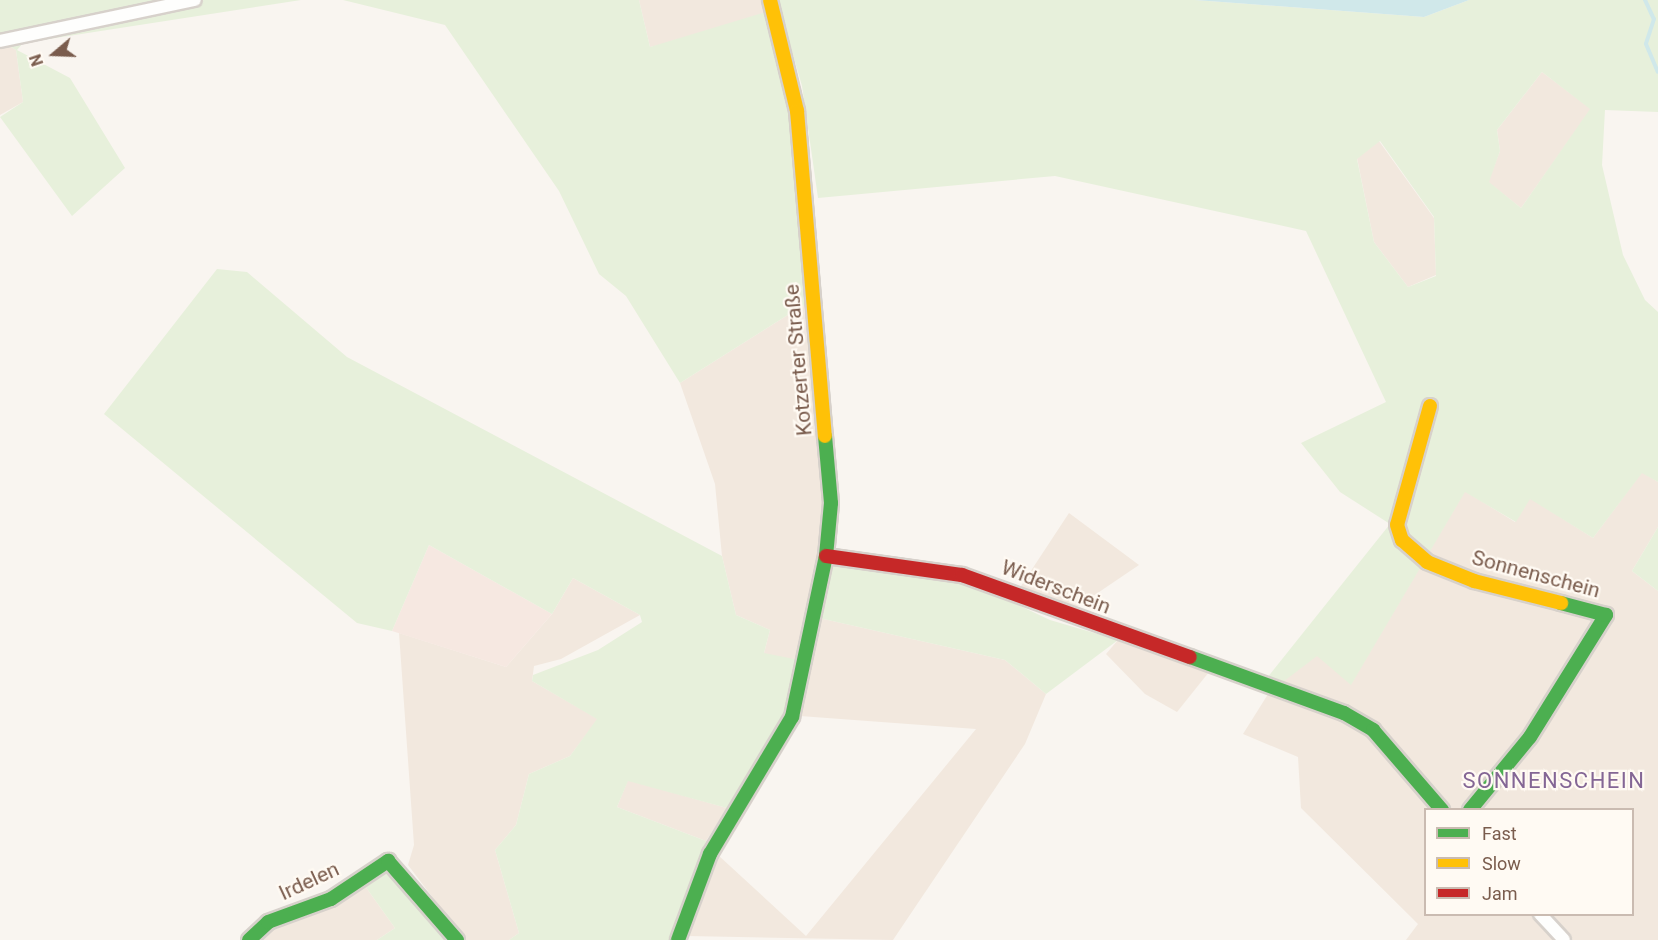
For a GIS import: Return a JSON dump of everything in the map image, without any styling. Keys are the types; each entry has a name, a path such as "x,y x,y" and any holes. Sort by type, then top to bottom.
{"street":[{"path":"0,41 195,0"},
{"name":"Kotzerter Straße","path":"678,940 710,854 792,717 826,556 831,503 797,111 770,0"},
{"name":"Sonnenschein","path":"1430,406 1397,525 1402,540 1427,562 1474,581 1606,615 1536,728 1472,808"},
{"name":"Widerschein","path":"826,556 962,575 1344,712 1373,730 1440,808"},
{"name":"Irdelen","path":"249,940 268,922 331,899 388,861 457,940"},
{"path":"1541,916 1564,940"}],"shaded area":[{"path":"639,0 777,0 766,12 709,34 650,47"},
{"path":"0,40 16,50 23,102 0,115"},
{"path":"1542,72 1591,109 1521,208 1488,182 1500,151 1497,130"},
{"path":"1379,141 1434,218 1436,275 1408,287 1374,242 1357,158"},
{"path":"810,301 824,494 821,559 806,615 1005,660 1046,694 1025,744 893,940 687,936 718,855 806,936 976,729 800,716 764,653 770,630 736,615 722,556 715,484 680,383"},
{"path":"1642,472 1658,482 1658,527 1632,571 1658,591 1658,940 1406,940 1418,924 1301,808 1298,757 1243,734 1270,691 1317,655 1351,684 1465,491 1515,522 1530,498 1593,538"},
{"path":"1069,513 1139,565 1071,611 1019,589"},
{"path":"429,545 552,614 506,667 392,631"},
{"path":"573,578 640,615 561,659 534,666 532,681 598,719 570,756 529,774 516,825 495,850 519,933 509,940 465,940 408,865 414,845 399,633 506,667 552,614"},
{"path":"1118,640 1209,672 1177,712 1145,694 1106,654"},
{"path":"628,780 727,808 706,841 617,807"},
{"path":"365,886 395,928 377,940 261,940 275,923"}],"green space":[{"path":"0,0 301,0 23,43 17,50 70,78 125,168 72,216 0,117 23,102 16,50 0,40"},
{"path":"343,0 639,0 650,47 766,12 792,129 810,301 680,383 626,296 599,274 559,191 445,25"},
{"path":"777,0 1195,0 1424,17 1469,0 1658,0 1658,112 1605,110 1602,165 1623,255 1645,300 1658,312 1658,482 1642,473 1593,538 1530,499 1516,522 1465,492 1351,685 1317,656 1279,685 1267,678 1390,524 1340,492 1301,443 1386,402 1306,231 1055,176 818,198 802,86","holes":["1542,72 1590,109 1521,208 1489,182 1500,151 1497,130","1380,141 1434,217 1436,276 1408,287 1374,242 1357,159"]},
{"path":"217,269 247,272 347,357 722,556 736,615 770,630 764,653 799,660 781,731 727,808 628,781 617,807 706,841 669,940 509,940 519,933 495,850 516,825 529,774 570,756 597,719 532,681 533,675 598,650 642,622 640,615 573,578 552,614 429,545 392,631 357,623 104,414"},
{"path":"1658,527 1658,591 1632,571"},
{"path":"842,562 969,582 1050,620 1118,640 1046,694 1005,660 819,618 828,566"},
{"path":"384,870 394,874 448,940 377,940 395,928 365,886"}],"water":[{"path":"1195,0 1469,0 1424,17"}],"waterway":[{"path":"1645,0 1654,19 1646,44 1658,72"}],"traffic: fast":[{"path":"678,940 710,854 792,717 826,556 831,503 825,436"},
{"path":"1472,808 1530,737 1606,615 1561,603"},
{"path":"1190,657 1344,713 1373,730 1440,808"},
{"path":"249,940 268,922 331,899 388,861 457,940"}],"traffic: slow":[{"path":"770,0 797,111 825,436"},
{"path":"1430,406 1397,525 1402,540 1427,562 1474,581 1561,603"}],"traffic: jam":[{"path":"826,556 962,575 1190,657"}],"district":[{"name":"SONNENSCHEIN","path":"1554,781"}]}
